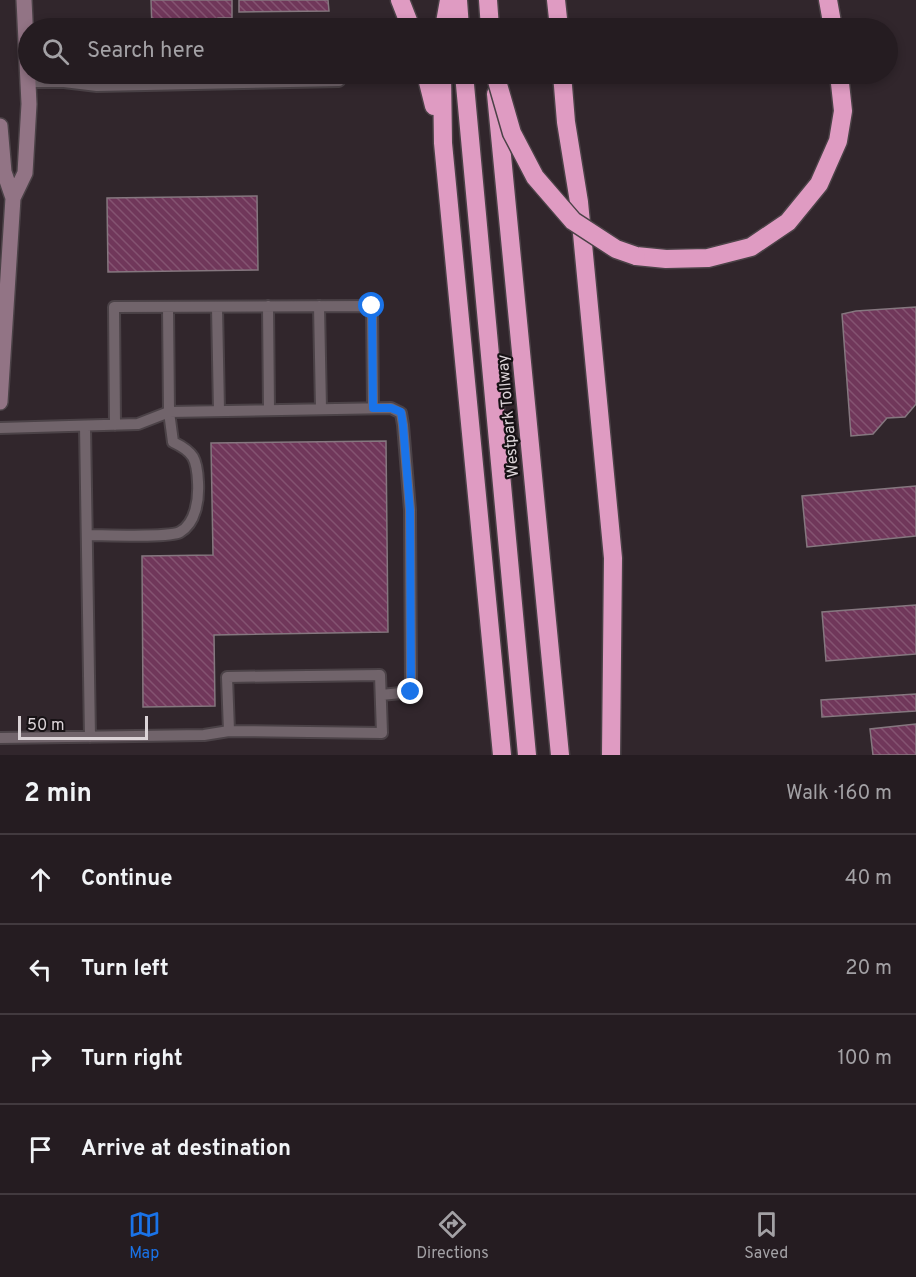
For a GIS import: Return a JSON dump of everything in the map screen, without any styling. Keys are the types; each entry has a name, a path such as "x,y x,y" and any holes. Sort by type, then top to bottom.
{"highway":[{"path":"400,0 407,18"},
{"path":"446,18 449,0"},
{"path":"458,0 459,18"},
{"path":"488,0 489,18"},
{"path":"556,0 558,18"},
{"path":"828,0 831,18"},
{"path":"428,84 443,143"},
{"path":"442,84 443,143 502,755"},
{"name":"Westpark Tollway","path":"465,84 527,755"},
{"name":"Westpark Tollway","path":"496,84 560,755"},
{"path":"498,84 512,133 535,177 573,221 616,249 636,256 666,259 708,258 751,247 788,222 819,184 838,141 843,111 840,84"},
{"path":"563,84 566,122 579,202 613,558 611,755"}],"main road":[{"path":"24,0 25,18"},
{"path":"0,402 5,237 13,198 25,172 28,84"},
{"path":"0,126 4,172 13,198"}],"lane":[{"path":"80,84 97,86 136,84"},
{"path":"268,306 269,410"},
{"path":"319,306 321,409"},
{"path":"115,425 114,307 372,306 373,408"},
{"path":"87,535 165,535 179,532 190,522 198,504 199,483 196,462 188,449 173,442 169,412 168,307"},
{"path":"217,307 219,411"},
{"path":"0,428 138,424 169,412 391,408 401,412 410,510 411,692 381,694"},
{"path":"85,426 90,737"},
{"path":"0,738 204,735 229,731 382,733 380,675 227,677 229,731"}],"building":[{"path":"151,0 232,0 232,18 152,18"},
{"path":"239,0 328,0 329,11 239,12"},
{"path":"257,196 258,270 108,272 107,198"},
{"path":"916,307 916,404 905,417 887,418 873,434 851,436 842,314"},
{"path":"386,441 388,632 214,635 215,706 143,707 142,556 213,555 211,443"},
{"path":"916,486 916,536 807,547 802,496"},
{"path":"916,605 916,654 826,661 822,612"},
{"path":"916,694 916,711 822,717 821,700"},
{"path":"916,724 916,755 873,755 870,729"}],"route":[{"path":"372,306 373,408 391,408 401,412 403,425 410,510 411,692"}]}
